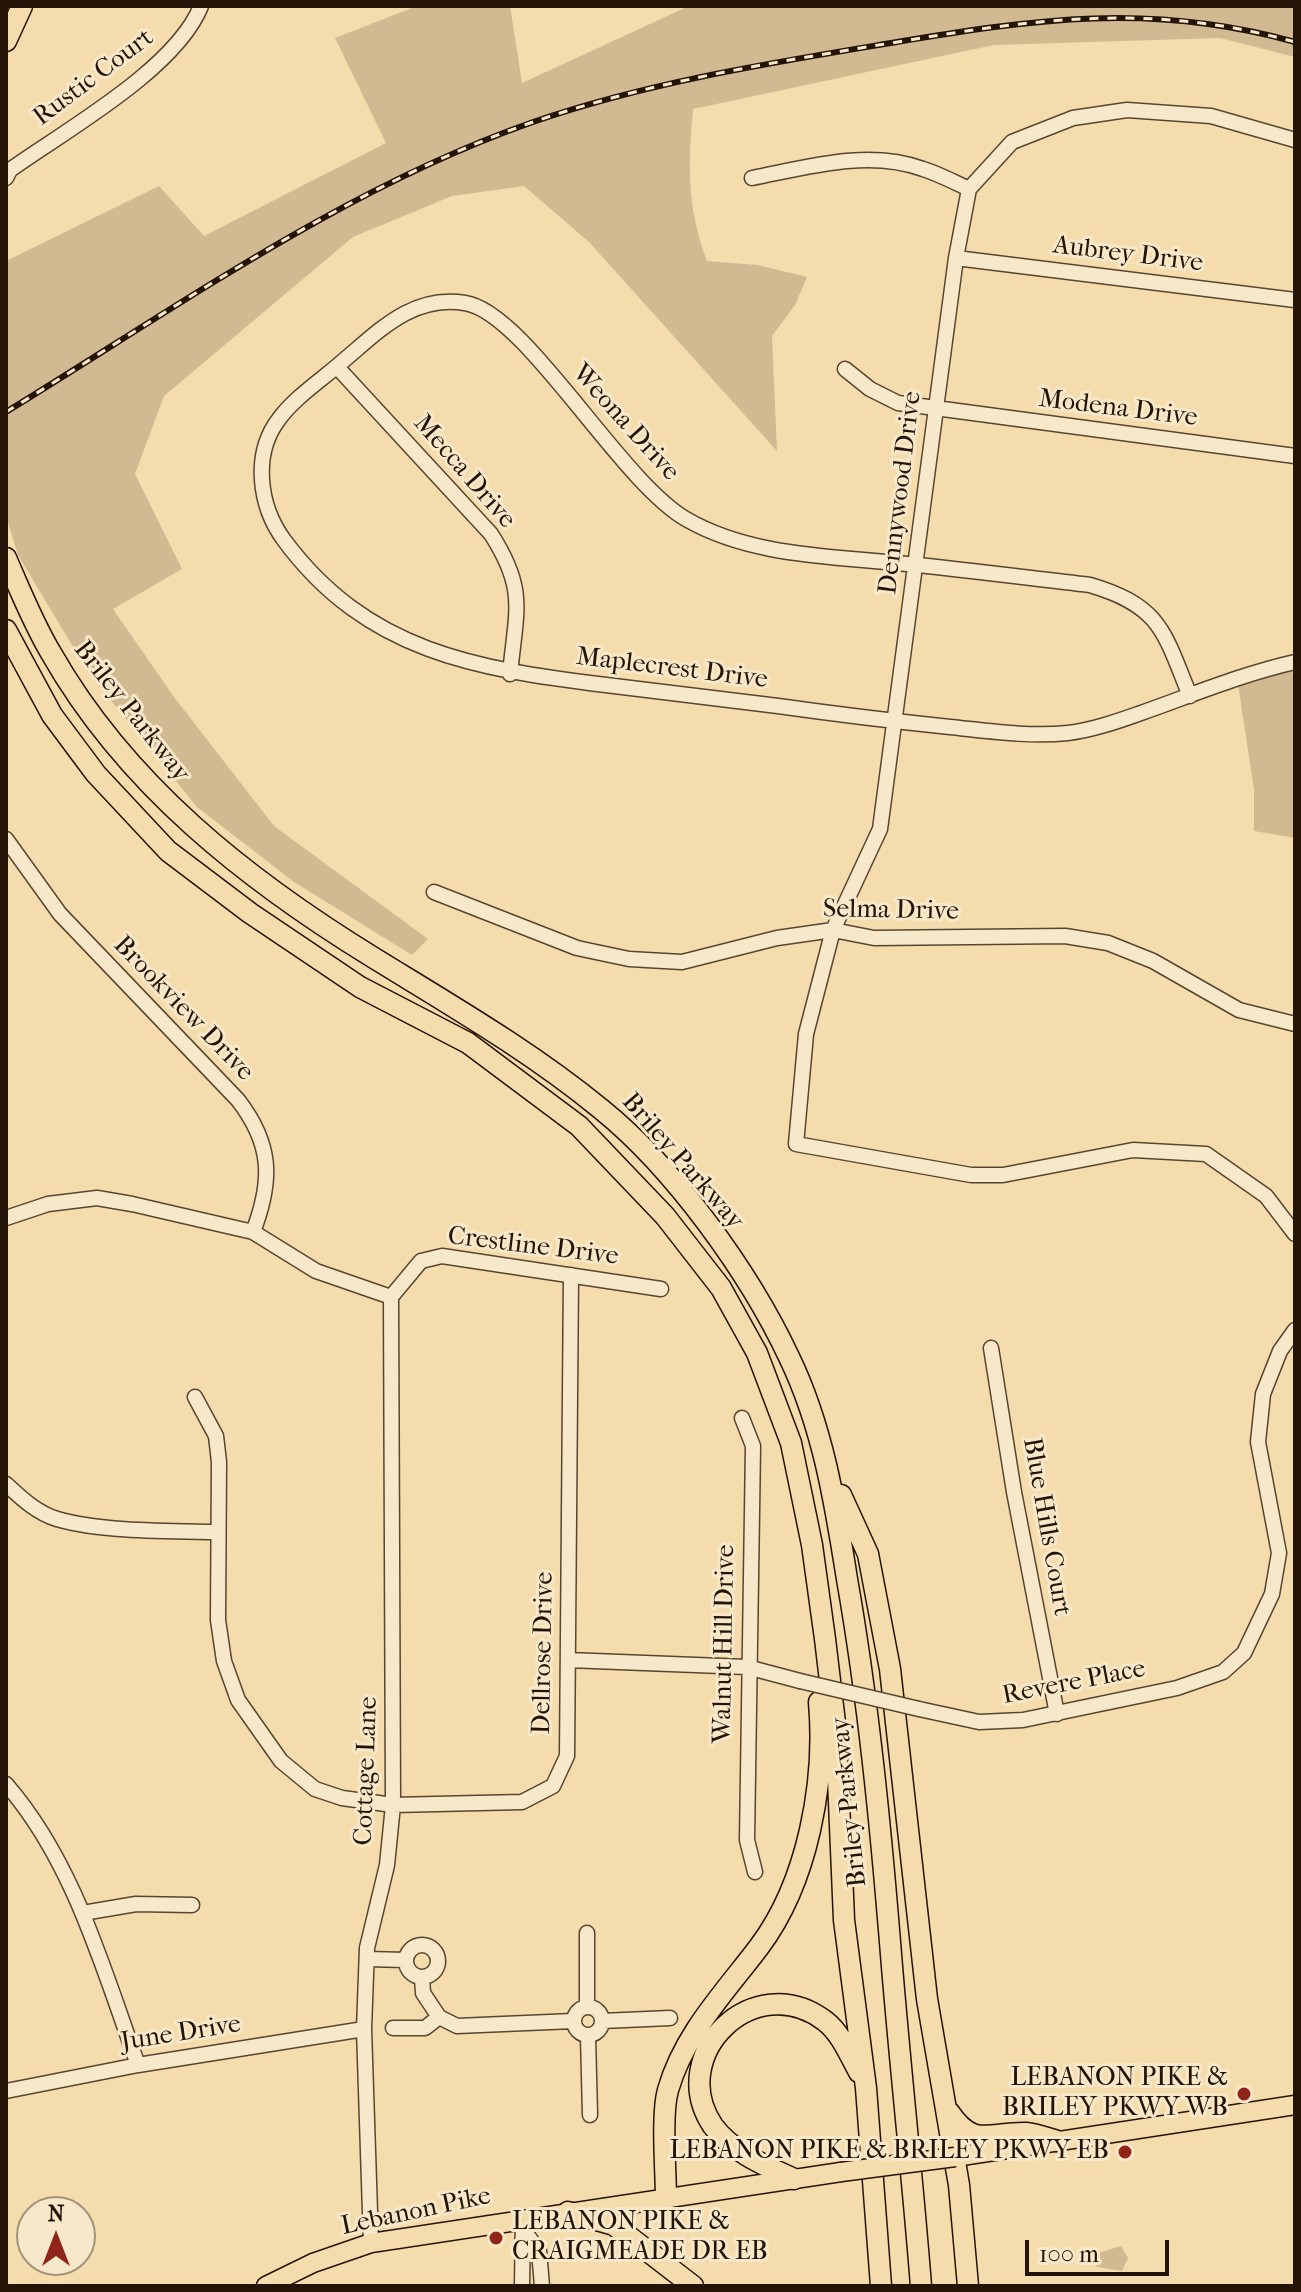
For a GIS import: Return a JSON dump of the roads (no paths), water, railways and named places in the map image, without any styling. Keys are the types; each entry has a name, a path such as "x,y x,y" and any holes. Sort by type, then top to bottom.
{"highway":[{"path":"6,41 22,6"},
{"name":"Briley Parkway","path":"6,558 52,655 82,701 133,767 192,828 273,891 550,1069 606,1113 664,1173 709,1226 755,1294 790,1357 829,1469 861,1662 921,2286"},
{"name":"Briley Parkway","path":"6,630 52,715 96,774 168,851 250,913 360,987 468,1043 579,1126 665,1216 721,1288 757,1353 791,1443 818,1591 836,1731 844,1920 866,2088 881,2286"},
{"path":"829,1469 868,1554 884,1636 902,1744 927,1999 955,2157 968,2286"},
{"path":"666,2199 667,2092 687,2042 768,1932 793,1884 813,1815 821,1727 816,1661 818,1591"},
{"path":"794,2179 758,2162 726,2140 712,2124 700,2088 701,2071 718,2033 734,2016 752,2008 787,2003 802,2007 828,2023 849,2053 866,2088"},
{"path":"946,2108 962,2131 972,2136 1029,2133 1057,2141"},
{"path":"568,2212 614,2225 693,2286"}],"main road":[{"name":"Lebanon Pike","path":"266,2286 313,2263 371,2243 524,2225 568,2212 1295,2105"}],"street":[{"name":"Rustic Court","path":"6,178 10,170 159,63 184,37 201,6"},
{"path":"752,178 843,161 885,161 922,168 969,189 1012,142 1073,118 1127,110 1211,116 1295,140"},
{"name":"Dennywood Drive","path":"969,189 956,258 897,721 880,829 833,930 806,1034 796,1144 971,1175 1003,1175 1133,1150 1206,1154 1266,1196 1295,1234"},
{"name":"Aubrey Drive","path":"956,258 1295,300"},
{"name":"Weona Drive","path":"337,367 398,314 432,304 466,303 487,311 518,339 638,481 681,517 716,535 785,551 1090,585 1116,593 1146,610 1163,629 1190,696"},
{"name":"Mecca Drive","path":"337,367 491,534 510,564 518,589 510,674"},
{"name":"Maplecrest Drive","path":"337,367 278,419 263,453 261,485 276,529 307,570 363,619 409,644 510,674 1013,733 1070,733 1295,662"},
{"name":"Modena Drive","path":"845,369 870,389 898,403 1295,456"},
{"name":"Brookview Drive","path":"6,839 60,914 238,1100 257,1124 266,1152 267,1179 262,1208 253,1232"},
{"name":"Selma Drive","path":"434,892 577,948 629,959 682,962 777,938 833,930 874,938 1065,936 1108,943 1153,961 1239,1010 1295,1024"},
{"path":"6,1218 48,1204 97,1198 253,1232 316,1271 391,1297"},
{"name":"Crestline Drive","path":"391,1297 421,1261 442,1256 661,1289"},
{"name":"Dellrose Drive","path":"195,1397 216,1436 219,1462 218,1620 224,1661 238,1700 281,1761 315,1789 342,1798 393,1805 522,1802 553,1786 567,1756 571,1275"},
{"name":"Cottage Lane","path":"371,2243 364,2029 367,1959 387,1865 393,1805 391,1297"},
{"name":"Revere Place","path":"568,1660 747,1667 919,1709 997,1723 1057,1714 1177,1688 1223,1672 1249,1645 1272,1594 1279,1553 1258,1442 1263,1394 1280,1351 1295,1330"},
{"name":"Blue Hills Court","path":"991,1348 1014,1492 1057,1714"},
{"name":"Walnut Hill Drive","path":"742,1418 753,1446 747,1667 747,1840 755,1872"},
{"path":"6,1484 28,1504 56,1519 158,1530 218,1532"},
{"path":"6,1784 29,1810 83,1913 138,2065"},
{"path":"83,1913 136,1904 192,1905"},
{"path":"587,1933 587,2007"},
{"path":"425,1945 435,1951 439,1960 436,1971 422,1978 408,1970 406,1960 415,1947 425,1945"},
{"path":"367,1959 406,1960"},
{"path":"422,1978 423,1993 439,2017 457,2026 573,2021"},
{"path":"587,2007 598,2010 602,2021 598,2031 588,2036 578,2031 573,2021 577,2011 587,2007"},
{"path":"393,2028 425,2028 439,2017"},
{"path":"602,2021 670,2018"},
{"name":"June Drive","path":"6,2091 138,2065 364,2029"},
{"path":"588,2036 590,2115"},
{"path":"522,2286 520,2253 524,2225"},
{"path":"524,2225 539,2251 542,2286"}],"railway":[{"path":"6,412 328,215 463,149 577,108 755,66 944,34 1044,22 1142,18 1191,22 1295,42"}],"place":[{"name":"LEBANON PIKE & BRILEY PKWY WB","path":"1244,2094"},
{"name":"LEBANON PIKE & BRILEY PKWY EB","path":"1125,2152"},
{"name":"LEBANON PIKE & CRAIGMEADE DR EB","path":"496,2238"}]}
